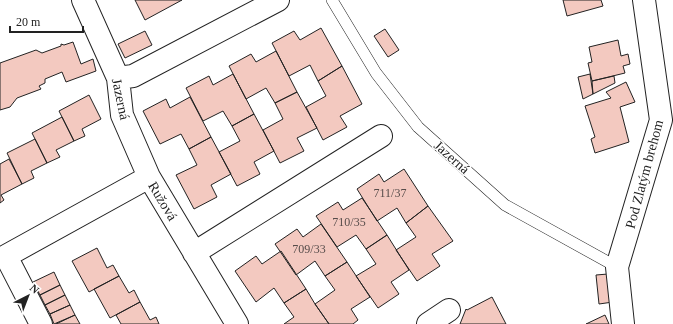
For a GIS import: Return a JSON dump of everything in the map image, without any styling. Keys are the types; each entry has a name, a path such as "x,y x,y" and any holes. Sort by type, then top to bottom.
{"street":[{"name":"Jazerná","path":"83,0 118,78 122,115 149,177"},
{"path":"118,78 133,76 278,0"},
{"name":"Pod Zlatým brehom","path":"623,324 617,267 661,120 644,0"},
{"path":"194,253 381,136"},
{"name":"Ružová","path":"41,324 3,257 149,177 237,324"},
{"path":"428,324 449,310"}],"lane":[{"name":"Jazerná","path":"332,0 376,73 418,126 505,206 617,267"}],"building":[{"path":"135,0 182,0 145,20"},
{"path":"563,0 601,0 603,6 567,16"},
{"path":"321,28 342,66 318,81 310,65 289,76 272,43 294,31 300,40"},
{"path":"385,29 399,50 388,57 374,36"},
{"path":"145,31 152,45 125,58 118,44"},
{"path":"618,40 621,56 628,54 630,64 623,66 625,73 592,81 588,63 592,62 589,47"},
{"path":"73,42 81,64 93,59 96,71 66,82 62,72 45,79 45,83 39,86 41,89 17,98 10,107 0,110 0,63 36,50 42,53 61,46 61,44 64,45"},
{"path":"276,51 297,92 275,103 266,88 246,99 229,66 251,54 256,62"},
{"path":"342,66 362,104 340,116 347,127 323,140 306,107 326,96 318,81"},
{"path":"233,74 254,114 232,126 223,111 203,121 186,88 209,76 213,85"},
{"path":"590,74 593,94 583,99 578,77"},
{"path":"614,76 615,83 593,94 592,81"},
{"path":"626,82 635,102 620,107 629,142 595,153 591,139 595,137 585,106 611,98 606,92"},
{"path":"297,92 317,128 297,138 304,151 280,163 263,130 283,119 275,103"},
{"path":"89,95 101,119 82,129 85,136 74,141 59,111"},
{"path":"190,97 211,137 189,149 181,134 160,144 143,111 166,99 170,108"},
{"path":"254,114 274,151 254,162 260,174 237,186 219,152 240,141 232,126"},
{"path":"62,117 74,141 56,150 60,157 47,163 32,133"},
{"path":"211,137 231,174 211,185 217,197 194,209 176,175 197,165 189,149"},
{"path":"35,139 47,163 31,171 34,178 22,184 7,153"},
{"path":"9,159 22,184 1,195 4,200 0,203 0,164"},
{"path":"404,169 428,206 406,223 397,208 377,221 357,189 379,174 384,182"},
{"path":"362,198 387,235 366,249 356,235 337,247 316,216 338,202 343,210"},
{"path":"428,206 453,241 432,254 440,266 417,281 396,250 416,237 406,223"},
{"path":"321,224 347,262 325,276 315,261 296,275 275,244 297,229 303,237"},
{"path":"387,235 409,270 391,282 399,294 378,308 356,276 376,264 366,249"},
{"path":"97,248 107,268 113,265 119,276 89,292 72,261"},
{"path":"281,251 306,289 284,303 274,288 256,302 235,271 256,256 262,264"},
{"path":"347,262 370,297 351,309 358,320 353,324 329,324 315,304 335,290 325,276"},
{"path":"54,272 60,285 40,295 33,282"},
{"path":"608,274 613,302 599,304 596,275"},
{"path":"119,276 129,293 134,290 140,302 110,318 94,289"},
{"path":"60,285 65,295 45,305 40,295"},
{"path":"306,289 329,324 284,324 294,317 284,303"},
{"path":"65,295 70,305 50,314 45,305"},
{"path":"492,297 506,324 460,324 466,309 467,310"},
{"path":"140,302 150,320 156,317 159,324 121,324 116,315"},
{"path":"70,305 75,315 54,324 50,314"},
{"path":"75,315 80,324 56,324"},
{"path":"605,315 609,324 586,324"}]}
